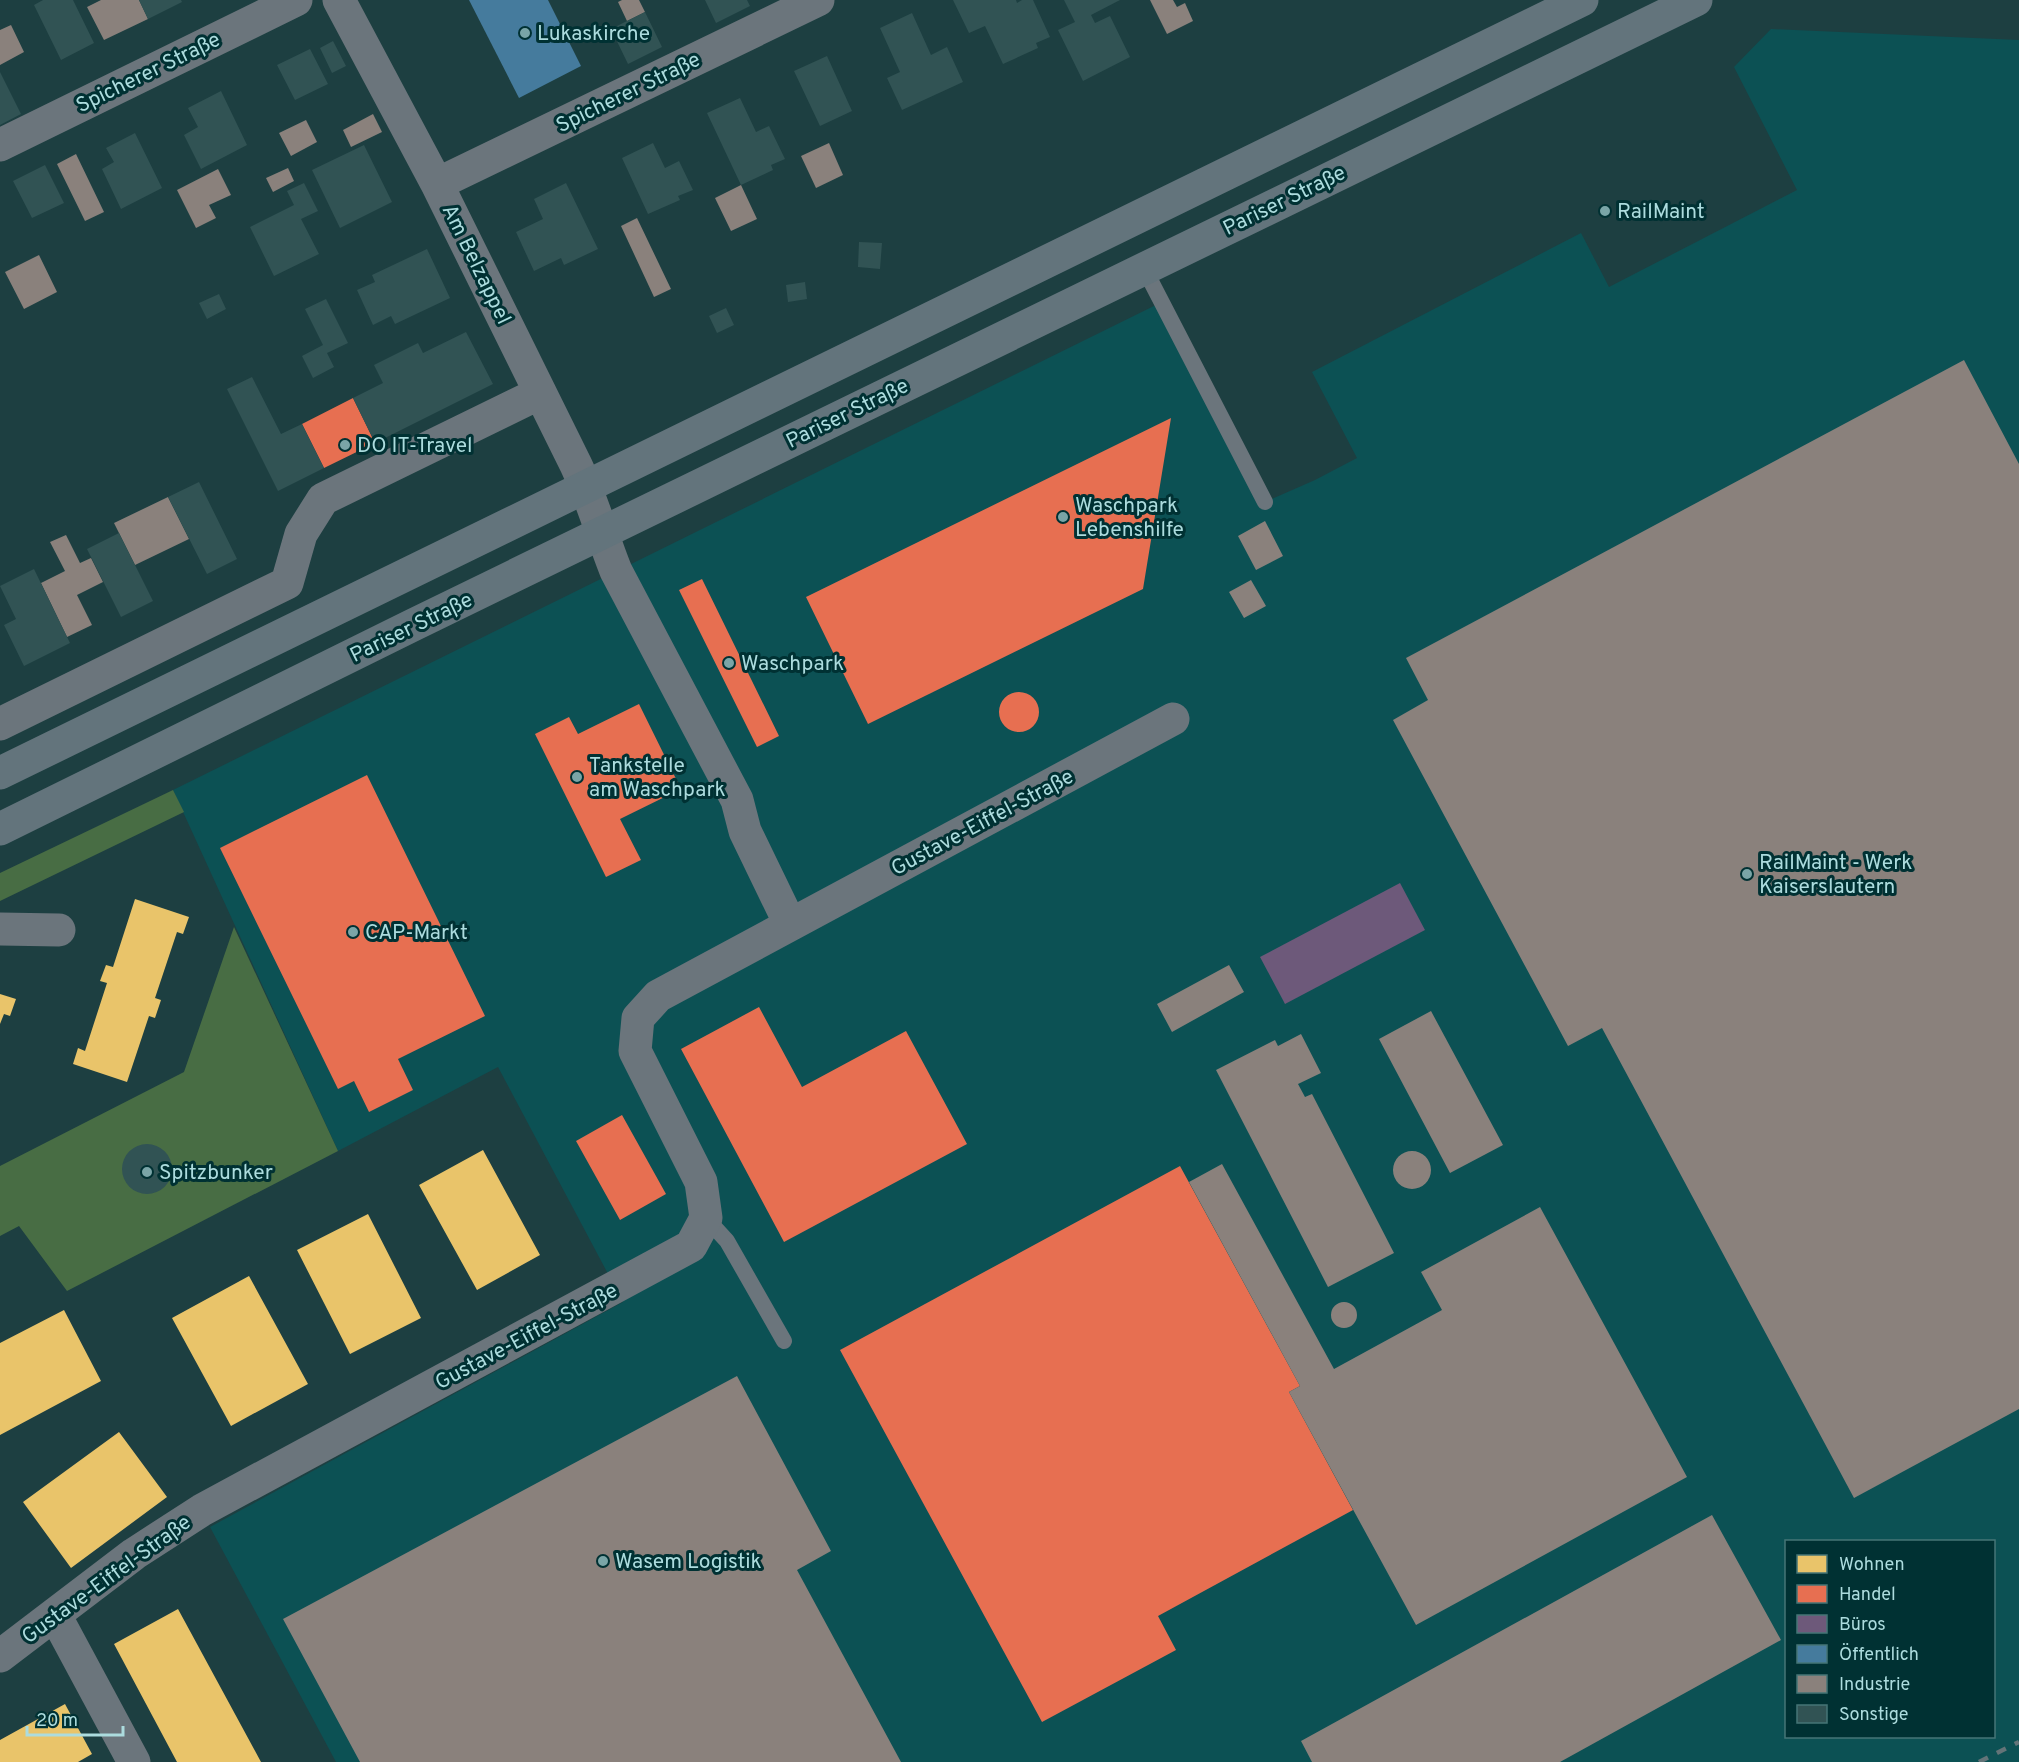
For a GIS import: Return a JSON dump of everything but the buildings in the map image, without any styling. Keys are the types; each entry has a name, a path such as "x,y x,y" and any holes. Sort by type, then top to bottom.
{"main road":[{"path":"0,773 1582,0"},
{"name":"Pariser Straße","path":"0,829 1696,0"}],"street":[{"name":"Spicherer Straße","path":"0,145 297,0"},
{"name":"Am Belzappel","path":"339,0 437,184 586,486 601,534"},
{"name":"Spicherer Straße","path":"437,184 818,0"},
{"path":"0,724 287,584 301,534 323,499 540,393"},
{"path":"601,534 633,604 737,800 745,831 790,924"},
{"name":"Gustave-Eiffel-Straße","path":"0,1656 135,1554 202,1510 691,1246 706,1218 701,1182 635,1051 638,1018 658,996 1173,719"},
{"path":"0,929 59,930"},
{"path":"55,1615 135,1762"}],"lane":[{"path":"1144,268 1265,502"},
{"path":"706,1218 727,1241 784,1341"}],"shaded area":[{"path":"1771,29 2019,40 2019,1762 336,1762 210,1527 623,1302 498,1067 338,1151 173,790 1162,302 1265,502 1357,458 1312,372 1581,233 1609,287 1797,190 1734,67"}],"green space":[{"path":"173,790 184,812 0,901 0,873"},
{"path":"234,927 338,1151 67,1291 19,1226 0,1236 0,1166 184,1072"}],"railway":[{"path":"1979,1762 2019,1742"}],"place":[{"name":"Lukaskirche","path":"525,33"},
{"name":"RailMaint","path":"1605,211"},
{"name":"DO IT-Travel","path":"345,445"},
{"name":"Waschpark Lebenshilfe","path":"1063,517"},
{"name":"Waschpark","path":"729,663"},
{"name":"Tankstelle am Waschpark","path":"577,777"},
{"name":"RailMaint - Werk Kaiserslautern","path":"1747,874"},
{"name":"CAP-Markt","path":"353,932"},
{"name":"Spitzbunker","path":"147,1172"},
{"name":"Wasem Logistik","path":"603,1561"}]}
